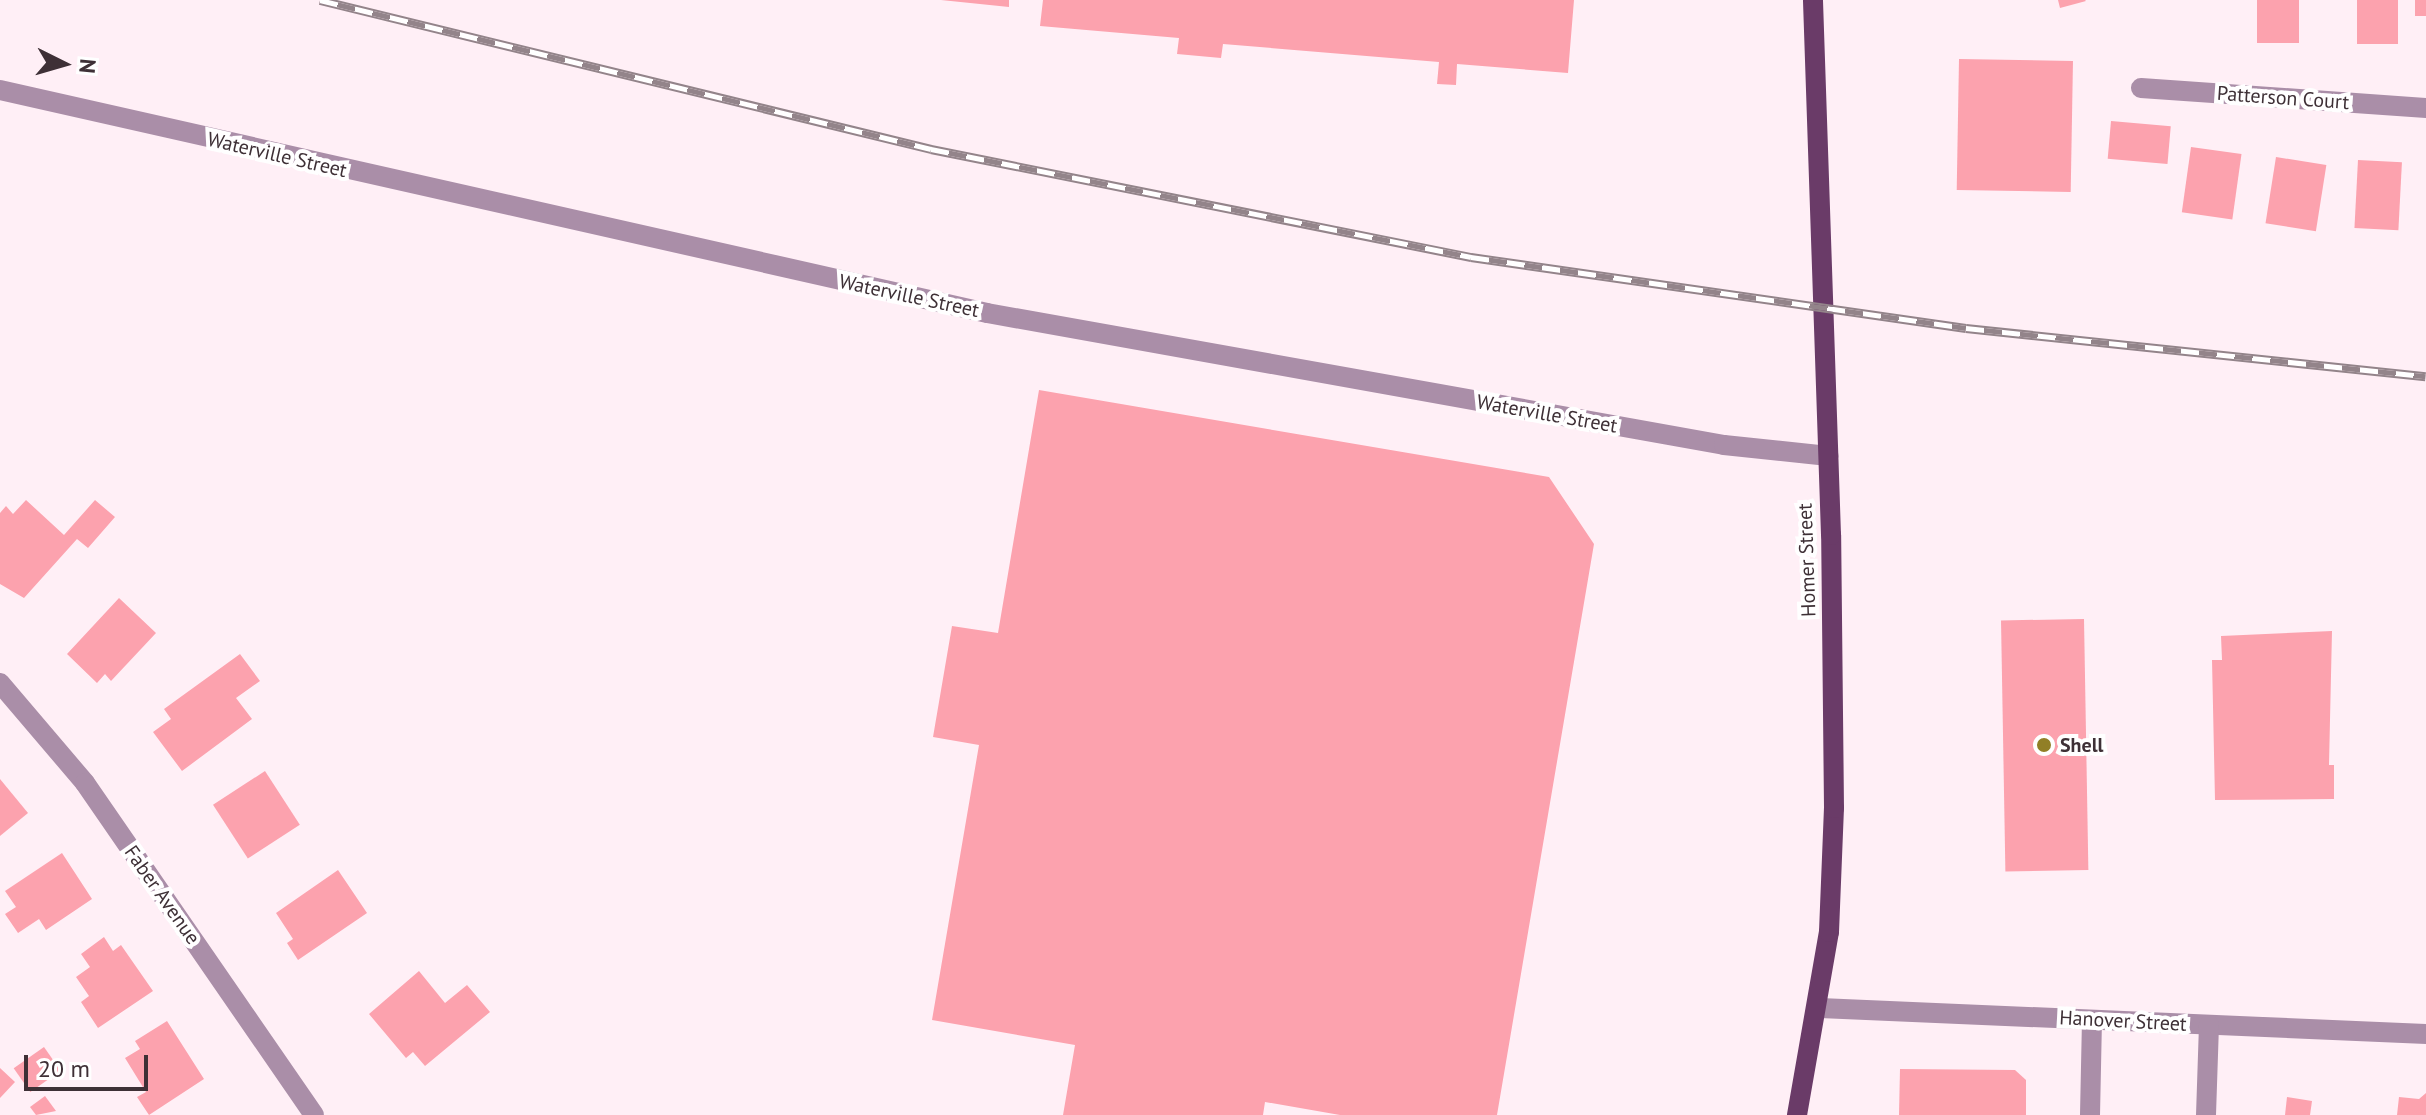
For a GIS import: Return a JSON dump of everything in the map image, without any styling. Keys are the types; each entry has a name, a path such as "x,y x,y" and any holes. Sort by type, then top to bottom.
{"main road":[{"name":"Homer Street","path":"1797,1115 1820,1008 1834,808 1828,456 1813,0"}],"street":[{"name":"Patterson Court","path":"2141,88 2426,108"},
{"name":"Waterville Street","path":"0,90 987,313 1724,445 1828,456"},
{"name":"Faber Avenue","path":"0,683 85,783 314,1115"},
{"name":"Hanover Street","path":"1820,1008 2426,1034"},
{"path":"2090,1115 2092,1020"},
{"path":"2206,1115 2209,1025"}],"building":[{"path":"941,0 1009,0 1009,7"},
{"path":"1043,0 1574,0 1568,73 1457,64 1456,85 1437,84 1439,62 1223,44 1221,58 1177,54 1179,38 1040,26"},
{"path":"2058,0 2085,0 2086,1 2060,8"},
{"path":"2257,0 2299,0 2299,43 2257,43"},
{"path":"2357,0 2398,0 2398,44 2357,44"},
{"path":"2415,0 2426,0 2426,16 2415,16"},
{"path":"1959,59 2073,61 2071,192 1957,190"},
{"path":"2111,121 2171,126 2167,164 2108,159"},
{"path":"2191,147 2242,154 2232,219 2182,212"},
{"path":"2276,157 2326,165 2316,231 2266,223"},
{"path":"2358,160 2402,162 2398,230 2354,228"},
{"path":"1039,390 1549,477 1594,544 1497,1115 1340,1115 1265,1102 1263,1115 1063,1115 1075,1045 932,1020 979,745 933,737 952,626 998,633"},
{"path":"26,500 64,535 95,500 115,517 88,548 77,539 24,598 0,584 0,513 6,506 13,514"},
{"path":"119,598 156,633 111,681 105,674 97,683 67,654"},
{"name":"Shell","path":"2084,619 2088,870 2005,871 2001,620"},
{"path":"2332,631 2329,765 2334,765 2334,799 2215,800 2212,660 2222,660 2221,636"},
{"path":"240,654 260,681 236,698 252,719 182,771 153,732 171,719 164,709"},
{"path":"265,771 300,825 248,858 213,805"},
{"path":"0,779 28,813 0,836"},
{"path":"62,853 92,899 46,930 39,919 18,933 5,914 16,907 5,891"},
{"path":"338,870 367,913 298,960 287,943 293,939 276,913"},
{"path":"104,937 113,951 121,945 153,991 98,1028 81,1002 89,996 76,977 90,967 81,954"},
{"path":"419,971 445,1003 467,985 490,1012 425,1066 413,1052 406,1058 369,1014"},
{"path":"167,1021 204,1079 149,1115 137,1097 146,1092 125,1058 140,1049 135,1041"},
{"path":"44,1047 61,1071 30,1092 14,1068"},
{"path":"0,1068 15,1082 0,1098"},
{"path":"1900,1069 2015,1070 2026,1080 2026,1115 1899,1115"},
{"path":"2426,1093 2426,1115 2397,1115 2399,1097 2419,1099"},
{"path":"45,1096 56,1111 36,1115 30,1107"},
{"path":"2287,1097 2312,1101 2310,1115 2285,1115"}],"railway":[{"path":"320,0 931,149 1471,257 1966,328 2426,376"}],"place":[{"name":"Shell","path":"2044,745"}]}
